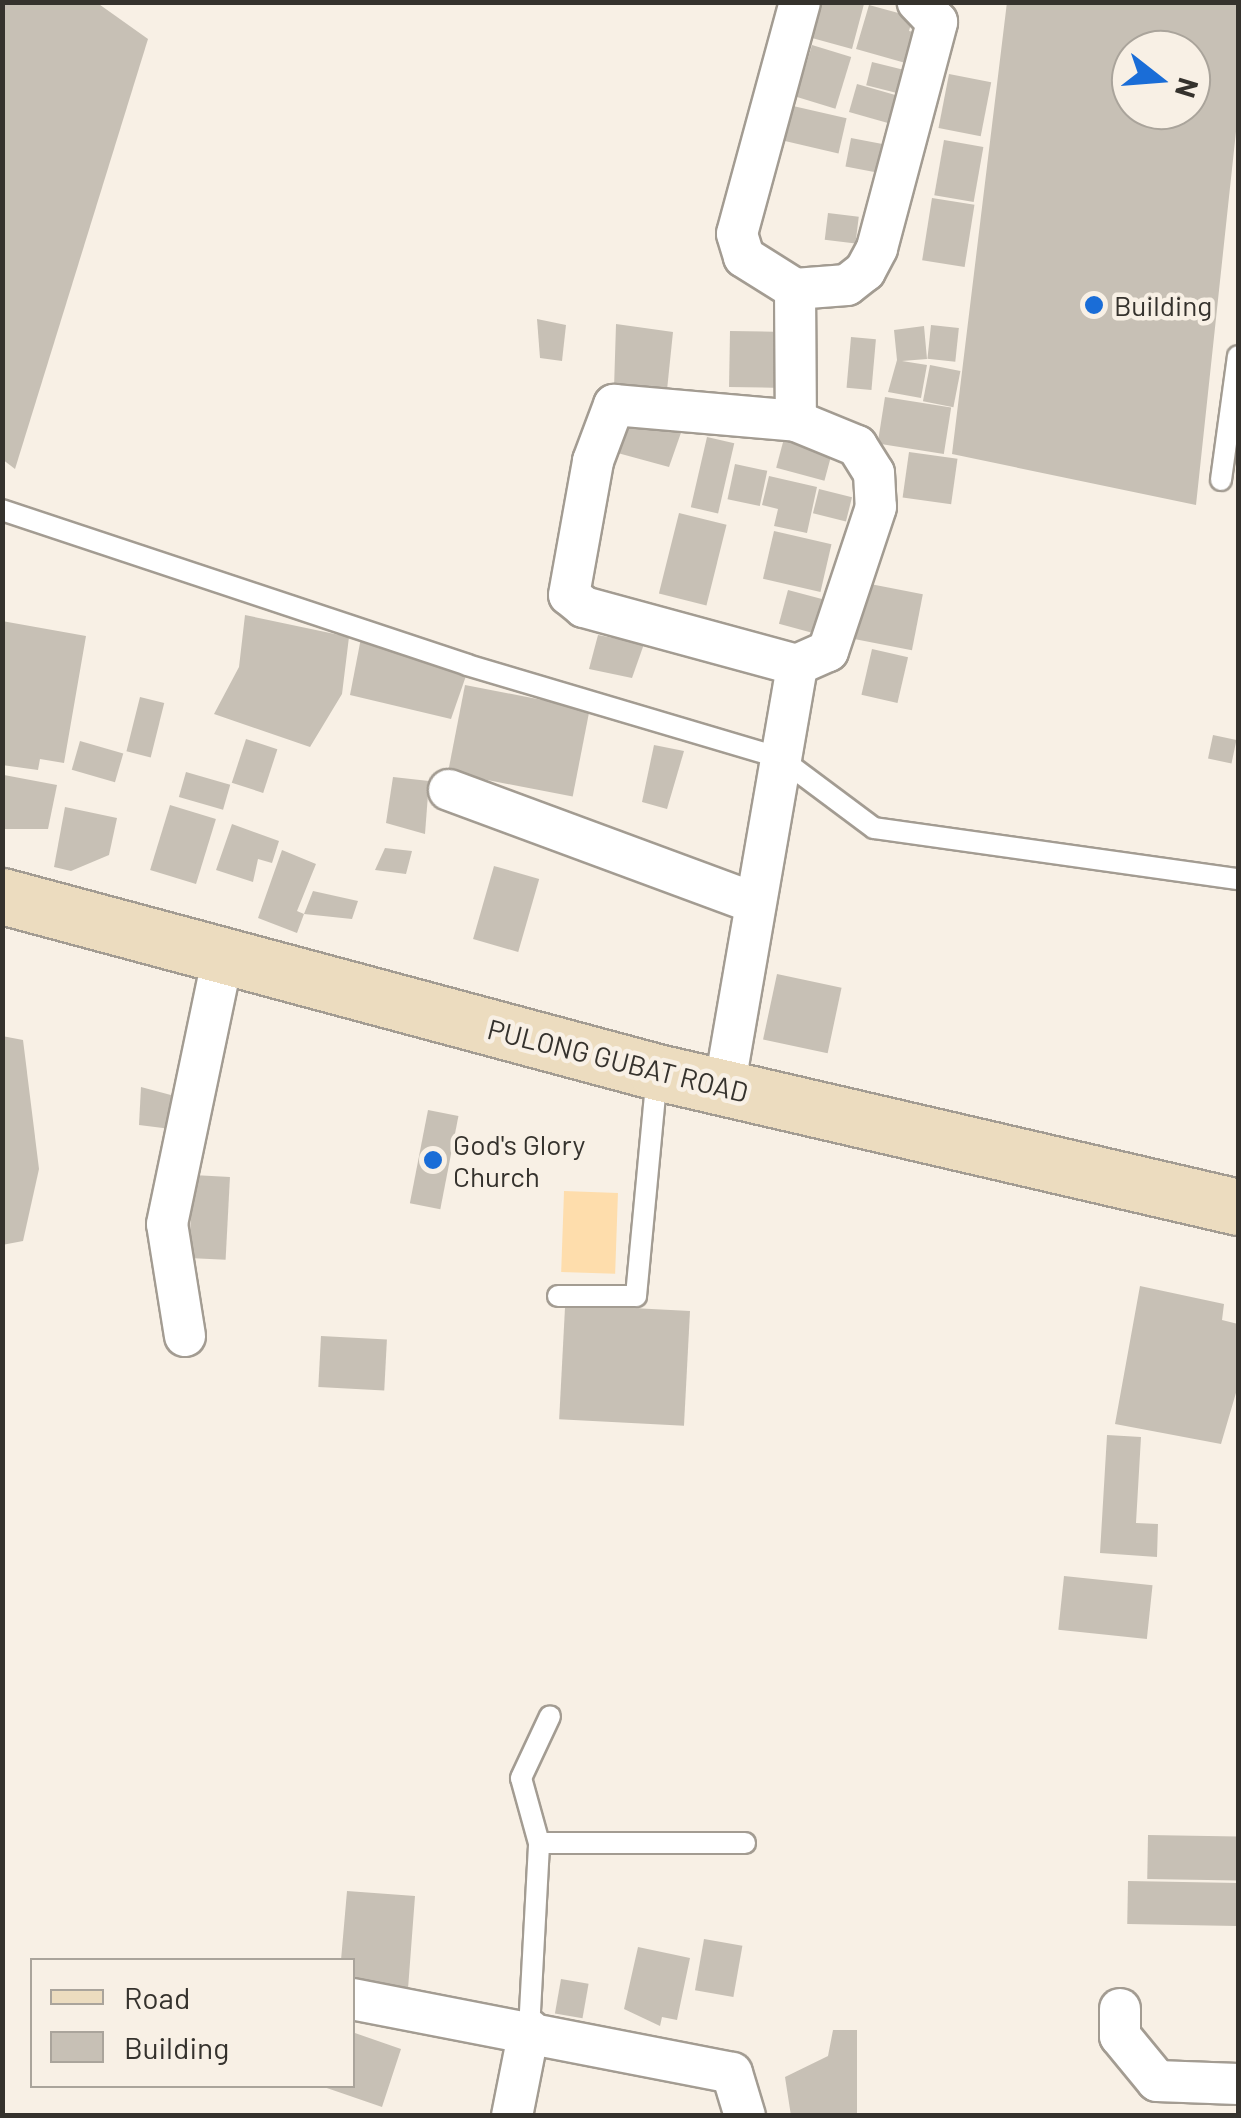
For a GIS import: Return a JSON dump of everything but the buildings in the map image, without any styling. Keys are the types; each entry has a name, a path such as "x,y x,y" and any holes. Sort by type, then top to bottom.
{"main road":[{"name":"PULONG GUBAT ROAD","path":"2,896 724,1089 1238,1206"}],"street":[{"path":"800,2 737,234 744,257 795,289 847,286 878,248 937,22 918,2"},
{"path":"795,289 796,422"},
{"path":"614,405 796,422 857,446 874,473 876,507 828,651 797,665 584,607 569,594 568,575 593,461 614,405"},
{"path":"724,1089 797,665"},
{"path":"449,790 754,904"},
{"path":"185,1336 168,1224 223,956"},
{"path":"355,2000 530,2030 732,2073 745,2116"},
{"path":"1120,2008 1120,2036 1157,2081 1238,2084"},
{"path":"512,2116 530,2030"}],"lane":[{"path":"1221,480 1238,356"},
{"path":"4,519 467,665 780,758 874,828 1238,879"},
{"path":"558,1296 636,1296 657,1072"},
{"path":"530,2030 539,1843 521,1778 550,1716"},
{"path":"539,1843 745,1843"}],"shaded area":[{"path":"564,1191 618,1193 615,1274 561,1272"}],"place":[{"name":"Building","path":"1094,305"},
{"name":"God's Glory Church","path":"433,1160"}]}
